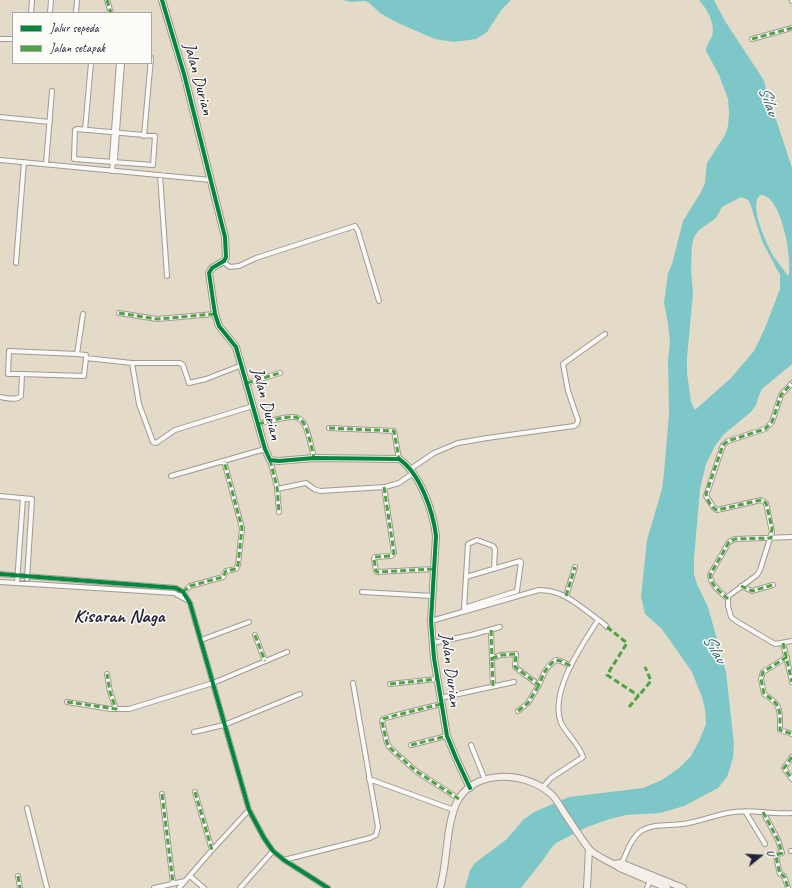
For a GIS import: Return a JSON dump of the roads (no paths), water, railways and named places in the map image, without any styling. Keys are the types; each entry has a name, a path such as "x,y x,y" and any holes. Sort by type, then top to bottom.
{"street":[{"path":"31,12 32,0"},
{"path":"50,12 51,0"},
{"path":"76,12 77,0"},
{"path":"107,0 111,12"},
{"name":"Jalan Durian","path":"162,0 184,74 225,237 226,257 224,261 212,268 209,273 215,314 219,326 234,343 242,365 265,449 270,460 279,461 314,458 399,459 405,464 422,488 434,523 436,536 431,621 437,679 448,736 456,758 470,788"},
{"path":"752,39 792,28"},
{"path":"0,39 12,39"},
{"path":"85,130 91,64"},
{"path":"115,133 119,64"},
{"path":"112,171 122,64"},
{"path":"144,136 150,64"},
{"path":"46,164 52,91"},
{"path":"0,117 50,122"},
{"path":"75,130 115,133 155,136 153,165 74,158 75,130"},
{"path":"0,160 211,180"},
{"path":"16,263 24,162"},
{"path":"160,175 167,276"},
{"path":"224,261 230,267 239,266 256,258 355,226 358,231 379,301"},
{"path":"119,313 157,319 215,314"},
{"path":"77,354 83,314"},
{"path":"277,489 306,483 314,489 320,490 384,487 399,482 422,460 434,453 458,443 574,426 577,424 578,420 568,391 563,364 605,334"},
{"path":"86,358 84,376 8,374 9,351 77,354 86,355 86,358 132,363 182,364 189,383 206,379 242,365"},
{"path":"132,363 139,404 153,442 156,443 175,430 253,406"},
{"path":"247,383 280,373"},
{"path":"0,397 14,399 21,396 22,374"},
{"path":"792,382 781,395 770,425 766,429 728,441 723,445 706,496 717,510 761,500 765,501 772,528 759,573 730,595 728,599 729,613 733,620 775,644 792,641"},
{"path":"258,424 290,416 300,418 304,421 307,427 314,458"},
{"path":"329,428 394,431 399,459"},
{"path":"171,476 265,449"},
{"path":"270,460 277,489 279,512"},
{"path":"182,594 190,586 223,577 226,572 237,568 242,528 224,461"},
{"path":"384,487 394,553 391,556 375,557 376,571 434,569"},
{"path":"0,496 32,500 26,584"},
{"path":"18,583 23,498"},
{"path":"728,599 712,583 710,575 729,542 735,539 792,537"},
{"path":"464,610 468,544 477,540 493,546 495,548 494,569"},
{"path":"431,621 517,591 521,561 466,577"},
{"path":"566,596 575,567"},
{"path":"0,574 176,588 189,601 249,810 273,851 284,860 328,888"},
{"path":"0,582 182,594"},
{"path":"741,586 749,591 752,591 773,585"},
{"path":"464,610 539,590 556,592 572,599 607,627"},
{"path":"362,592 433,596"},
{"path":"543,787 551,778 583,756 562,723 558,710 560,694 571,666 598,620"},
{"path":"201,640 250,622"},
{"path":"433,643 500,627"},
{"path":"491,630 493,686"},
{"path":"255,635 265,661"},
{"path":"783,643 792,682"},
{"path":"67,702 116,709 129,709 213,683 287,652"},
{"path":"492,661 492,658 500,654 516,654 516,667 539,684"},
{"path":"787,657 763,672 761,679 764,694 773,699 781,714 780,730 792,734"},
{"path":"518,711 529,702 550,664 556,660 571,666"},
{"path":"107,674 110,692 116,709"},
{"path":"390,684 437,679"},
{"path":"458,799 416,771 390,748 387,743 382,722 389,717 441,701 493,686 514,682"},
{"path":"284,860 370,838 376,835 378,828 352,683"},
{"path":"194,732 224,725 300,694"},
{"path":"411,745 448,736"},
{"path":"471,745 485,780"},
{"path":"792,757 784,768 792,779"},
{"path":"440,888 449,833 458,799 470,788 485,780 499,777 509,777 531,781 543,787 553,795 589,849 602,858 614,864 618,862 621,866 667,888"},
{"path":"369,779 454,810"},
{"path":"195,792 212,850"},
{"path":"162,794 173,884"},
{"path":"27,808 46,888"},
{"path":"180,888 212,850 249,810"},
{"path":"621,866 635,837 640,832 648,828 690,823 721,814 745,811 792,813"},
{"path":"745,811 765,844"},
{"path":"763,812 778,840 782,853 776,855 776,857 780,874 784,876 788,888"},
{"path":"587,888 589,849"},
{"path":"240,888 273,851"},
{"path":"18,876 20,888"},
{"path":"190,876 204,888"},
{"path":"647,888 653,880"},
{"path":"653,880 683,888"},
{"path":"154,888 186,881"}],"water":[{"path":"343,0 511,0 502,9 487,32 476,39 454,42 435,39 398,23 380,13 368,2 351,2"},
{"name":"Silau","path":"699,0 714,0 725,21 763,79 792,168 792,364 762,389 756,405 751,412 724,434 715,446 706,464 700,489 694,574 708,607 726,672 734,744 733,758 727,777 718,788 684,806 660,813 626,815 610,819 587,827 556,843 521,888 465,888 470,870 475,863 507,839 523,820 534,812 569,797 643,788 662,780 679,768 691,756 706,724 705,709 702,697 692,672 662,629 645,614 641,597 647,540 662,489 669,414 668,359 670,342 664,303 668,273 672,264 683,221 701,192 705,183 707,163 725,135 728,126 728,99 719,75 706,51 707,45 712,36 712,22 708,12","holes":["760,195 768,197 780,216 787,242 790,267 789,275 787,275 774,257 767,244 760,225 756,207 757,200","741,197 748,200 750,203 762,241 780,275 780,289 765,328 754,351 731,378 695,410 691,402 687,373 693,294 691,268 692,245 694,237 699,230 716,218 722,207"]}],"district":[{"name":"Kisaran Naga","path":"119,617"}]}
